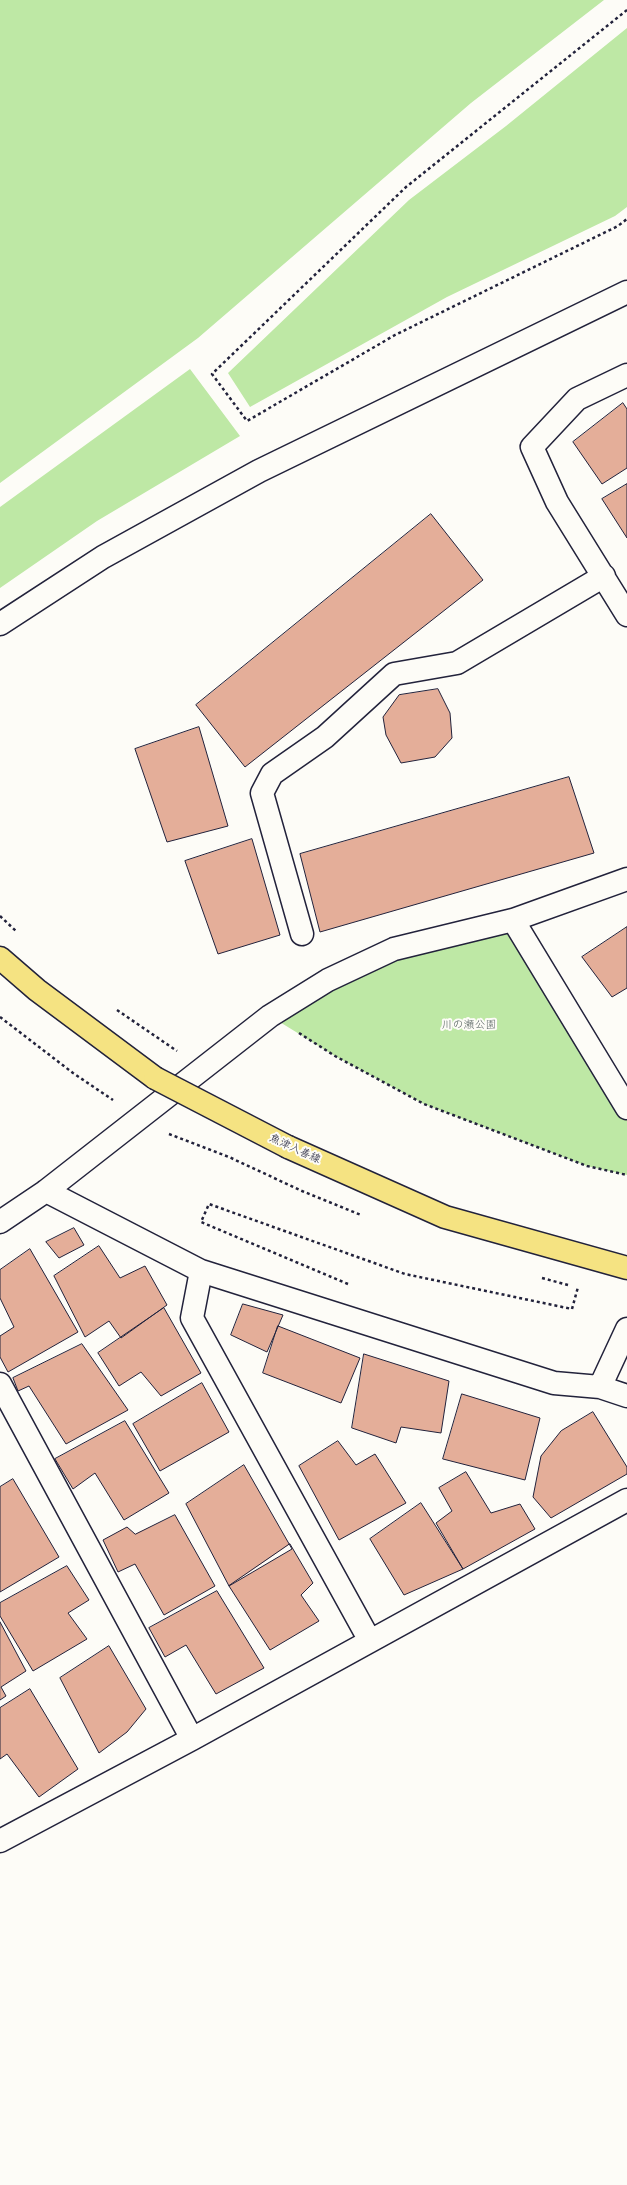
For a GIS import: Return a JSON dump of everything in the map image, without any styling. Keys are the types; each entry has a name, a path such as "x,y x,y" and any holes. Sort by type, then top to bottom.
{"main road":[{"name":"魚津入善線","path":"0,958 37,990 155,1078 288,1147 445,1217 627,1268"}],"street":[{"path":"0,624 104,557 258,471 627,292"},
{"path":"627,375 577,399 532,447 557,502 604,576 622,592 627,615"},
{"path":"302,934 262,793 272,774 325,737 394,674 457,663 604,576"},
{"path":"0,1222 46,1191 270,1016 328,980 394,949 513,920 627,879"},
{"path":"513,920 627,1108"},
{"path":"46,1191 201,1271 554,1383 600,1387 627,1396"},
{"path":"201,1271 192,1318 370,1641"},
{"path":"600,1387 627,1328"},
{"path":"0,1384 192,1739"},
{"path":"0,1841 192,1739 627,1500"}],"path":[{"path":"627,10 406,187 212,374 246,421 395,335 618,226 627,219"},
{"path":"0,916 19,933"},
{"path":"112,1006 181,1053"},
{"path":"270,1016 335,1056 424,1104 587,1166 627,1176"},
{"path":"355,1287 201,1222 209,1204 404,1274 572,1309 578,1287"}],"green space":[{"path":"0,0 604,0 471,103 198,338 0,483"},
{"path":"627,28 627,207 615,216 447,297 250,407 228,373 409,200 506,126"},
{"path":"190,369 240,436 97,521 0,588 0,507"},
{"name":"川の瀬公園","path":"513,920 627,1115 627,1175 587,1166 424,1104 335,1056 270,1016 328,980"}],"building":[{"path":"623,403 627,409 627,468 602,484 573,442"},
{"path":"627,484 627,538 602,499"},
{"path":"431,514 483,580 245,767 196,705"},
{"path":"438,689 450,713 452,738 435,757 401,763 386,735 383,717 399,695"},
{"path":"199,727 228,826 167,842 135,749"},
{"path":"569,777 594,853 320,932 300,854"},
{"path":"252,839 280,935 218,954 185,861"},
{"path":"627,927 627,988 612,997 582,957"},
{"path":"74,1228 84,1245 59,1258 46,1242"},
{"path":"99,1246 120,1278 145,1266 167,1305 121,1338 109,1321 85,1337 54,1276"},
{"path":"30,1249 78,1332 8,1372 0,1357 0,1336 14,1327 0,1298 0,1270"},
{"path":"243,1304 283,1315 267,1352 231,1335"},
{"path":"164,1308 201,1373 161,1396 141,1372 119,1386 98,1353"},
{"path":"278,1326 360,1358 341,1403 263,1373"},
{"path":"82,1344 128,1410 66,1444 29,1386 18,1391 13,1378"},
{"path":"364,1354 449,1381 441,1433 401,1427 396,1443 352,1428"},
{"path":"202,1383 229,1432 160,1471 133,1424"},
{"path":"462,1394 540,1418 525,1480 443,1459"},
{"path":"593,1412 627,1467 627,1474 551,1518 533,1497 541,1456 561,1431"},
{"path":"125,1421 169,1493 124,1520 95,1473 73,1489 55,1459"},
{"path":"338,1441 356,1465 375,1454 406,1503 339,1540 299,1466"},
{"path":"244,1465 292,1549 229,1586 186,1504"},
{"path":"466,1472 491,1513 520,1504 535,1529 463,1569 436,1523 452,1511 439,1488"},
{"path":"13,1479 59,1557 0,1592 0,1487"},
{"path":"421,1503 463,1569 404,1595 370,1539"},
{"path":"175,1515 215,1586 164,1615 135,1564 118,1572 103,1540 127,1527 135,1534"},
{"path":"290,1544 313,1583 301,1595 319,1621 270,1650 229,1586"},
{"path":"67,1566 89,1600 68,1613 87,1639 33,1671 0,1616 0,1603"},
{"path":"217,1591 264,1668 216,1694 186,1645 165,1657 149,1628"},
{"path":"0,1622 26,1671 1,1687 6,1696 0,1700"},
{"path":"109,1646 146,1709 127,1732 99,1753 60,1678"},
{"path":"30,1689 78,1769 39,1797 7,1754 0,1759 0,1708"}]}
